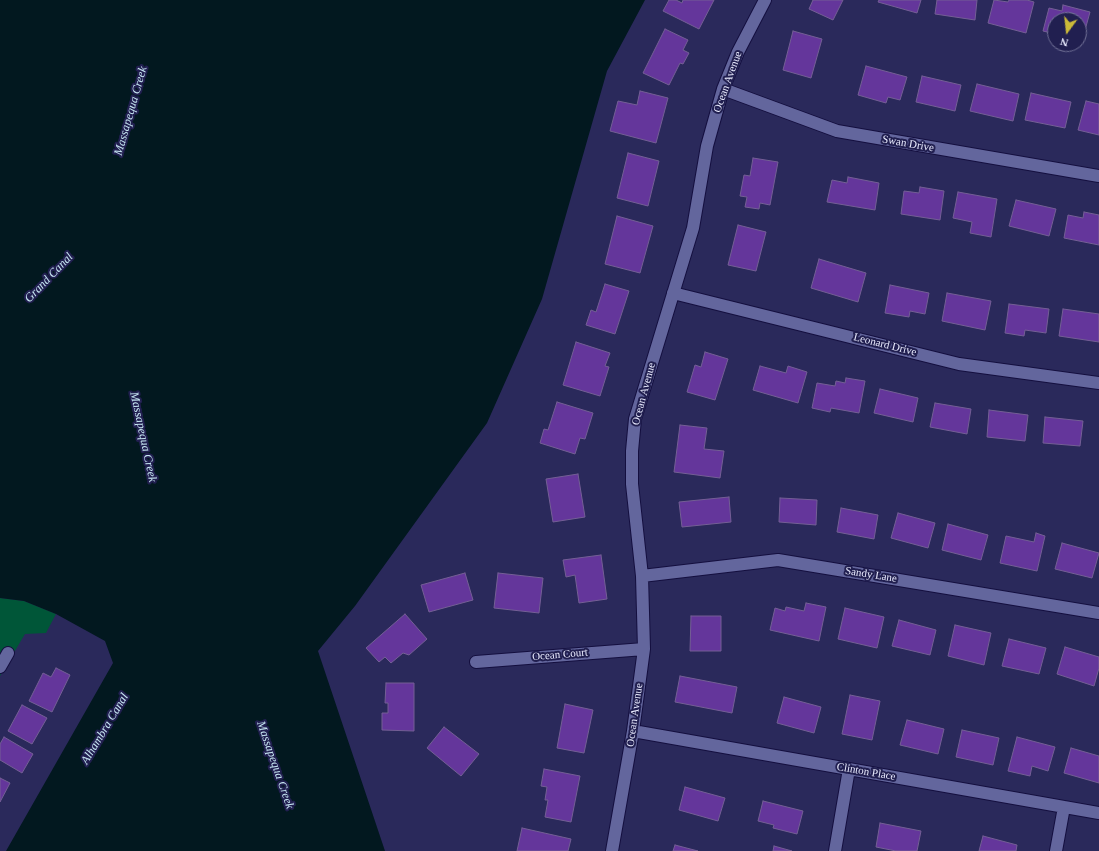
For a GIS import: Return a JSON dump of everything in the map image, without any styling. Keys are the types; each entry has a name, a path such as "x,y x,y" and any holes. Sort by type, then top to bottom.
{"street":[{"name":"Ocean Avenue","path":"612,851 633,731 644,649 642,576 632,484 632,451 635,419 693,228 707,146 723,89 738,52 765,0"},
{"name":"Swan Drive","path":"723,89 836,132 1099,176"},
{"name":"Leonard Drive","path":"673,293 959,364 1099,383"},
{"name":"Sandy Lane","path":"642,576 778,560 1099,613"},
{"name":"Ocean Court","path":"476,662 644,649"},
{"path":"0,666 8,653"},
{"name":"Clinton Place","path":"633,731 1099,813"},
{"path":"835,851 849,769"},
{"path":"1056,851 1064,807"}],"green space":[{"path":"0,598 24,601 56,614 46,633 25,634 0,676"}],"water":[{"path":"0,0 645,0 607,71 542,299 487,423 355,606 318,651 385,851 6,851 113,663 105,641 56,614 24,601 0,598"}],"building":[{"path":"669,0 676,0 682,3 683,0 714,0 699,29 663,11"},
{"path":"813,0 843,0 833,20 809,9"},
{"path":"879,0 921,0 917,13 878,2"},
{"path":"937,0 977,0 975,20 935,14"},
{"path":"994,0 1008,2 1009,0 1027,0 1034,2 1026,33 988,23"},
{"path":"1063,5 1090,12 1087,23 1087,12 1048,12 1049,8 1062,11"},
{"path":"1047,16 1047,32 1043,31"},
{"path":"665,29 688,40 683,50 689,53 683,64 680,63 669,85 643,73"},
{"path":"793,31 822,39 811,78 783,70"},
{"path":"866,66 907,77 900,100 888,97 886,103 858,95"},
{"path":"922,76 961,85 955,111 916,102"},
{"path":"977,84 1019,94 1013,121 970,111"},
{"path":"640,91 668,98 656,143 610,131 618,101 637,105"},
{"path":"1031,93 1071,102 1065,128 1025,120"},
{"path":"1086,101 1099,104 1099,135 1078,130"},
{"path":"628,153 659,161 648,206 617,198"},
{"path":"753,158 778,162 770,205 760,203 759,209 745,207 747,197 740,196 744,175 750,176"},
{"path":"848,177 879,183 875,210 827,202 832,180 847,183"},
{"path":"920,187 944,191 940,220 901,214 904,191 919,193"},
{"path":"958,192 997,199 991,237 970,233 972,222 953,218"},
{"path":"1016,200 1056,209 1049,236 1009,226"},
{"path":"1084,212 1099,215 1099,245 1064,238 1068,215 1083,218"},
{"path":"617,216 653,226 640,273 605,264"},
{"path":"738,225 766,232 756,271 728,265"},
{"path":"819,259 866,273 858,302 811,288"},
{"path":"605,284 629,291 615,334 586,325 591,310 596,312"},
{"path":"890,285 929,293 925,314 910,311 909,317 885,313"},
{"path":"947,293 991,301 985,330 942,321"},
{"path":"1009,304 1049,309 1046,333 1025,330 1024,336 1005,333"},
{"path":"1063,309 1099,314 1099,342 1059,336"},
{"path":"576,342 610,353 605,366 609,367 600,396 563,385"},
{"path":"705,352 728,359 715,400 687,392 695,365 701,367"},
{"path":"760,366 786,373 788,366 807,372 798,403 753,390"},
{"path":"846,378 865,381 859,413 831,408 830,412 812,408 817,383 835,386 836,381 845,383"},
{"path":"880,389 918,398 913,422 874,413"},
{"path":"557,402 593,413 585,439 580,438 575,454 540,443 544,429 548,430"},
{"path":"935,403 971,409 967,434 930,427"},
{"path":"989,410 1028,415 1025,441 987,437"},
{"path":"1045,417 1083,421 1080,446 1043,443"},
{"path":"680,425 707,428 704,449 724,451 720,478 674,472"},
{"path":"578,474 585,517 553,522 546,479"},
{"path":"729,497 731,522 682,527 679,502"},
{"path":"780,498 817,500 816,525 779,522"},
{"path":"841,508 878,515 874,539 837,532"},
{"path":"898,513 935,523 928,548 891,538"},
{"path":"948,524 988,535 981,560 942,550"},
{"path":"1036,533 1045,536 1037,571 1000,563 1006,536 1034,542"},
{"path":"1062,543 1099,553 1092,578 1055,569"},
{"path":"601,555 607,599 579,603 575,575 566,577 563,560"},
{"path":"465,573 473,600 429,612 421,585"},
{"path":"498,573 543,578 539,613 494,608"},
{"path":"806,603 826,607 819,641 770,630 775,608 785,611 786,607 804,611"},
{"path":"845,608 884,617 877,648 838,639"},
{"path":"405,614 427,639 409,655 403,653 391,663 385,657 379,662 366,648"},
{"path":"691,616 721,616 721,651 690,651"},
{"path":"899,620 936,630 930,655 892,646"},
{"path":"955,625 991,633 984,665 948,656"},
{"path":"1009,639 1046,648 1039,674 1002,666"},
{"path":"1065,647 1099,657 1099,668 1094,686 1057,674"},
{"path":"56,668 70,675 52,712 29,701 43,673 51,677"},
{"path":"680,676 737,687 732,713 675,702"},
{"path":"386,683 414,683 414,731 382,730 382,713 388,713 388,703 385,703"},
{"path":"850,695 880,701 872,740 842,734"},
{"path":"784,697 821,707 814,733 777,723"},
{"path":"565,704 593,710 584,753 557,748"},
{"path":"22,705 47,718 32,744 8,731"},
{"path":"907,720 944,729 938,754 900,745"},
{"path":"444,727 479,754 461,776 427,748"},
{"path":"962,730 999,738 993,765 956,757"},
{"path":"4,737 33,754 22,773 0,760 0,744"},
{"path":"1017,737 1055,747 1048,771 1032,766 1030,776 1008,771"},
{"path":"1071,748 1099,756 1099,783 1064,773"},
{"path":"544,769 580,776 571,822 545,817 548,800 545,800 547,787 541,786"},
{"path":"0,778 10,783 0,802"},
{"path":"685,787 725,798 718,821 679,810"},
{"path":"763,801 803,811 797,834 773,828 774,825 758,821"},
{"path":"880,823 921,831 917,851 896,851 876,847"},
{"path":"522,828 571,839 568,851 517,851"},
{"path":"983,836 1017,845 1016,851 979,851"},
{"path":"675,845 698,851 673,851"},
{"path":"774,846 792,851 773,851"}],"water label":[{"name":"Massapequa Creek","path":"131,111"},
{"name":"Grand Canal","path":"49,278"},
{"name":"Massapequa Creek","path":"143,437"},
{"name":"Alhambra Canal","path":"105,729"},
{"name":"Massapequa Creek","path":"275,765"}]}
